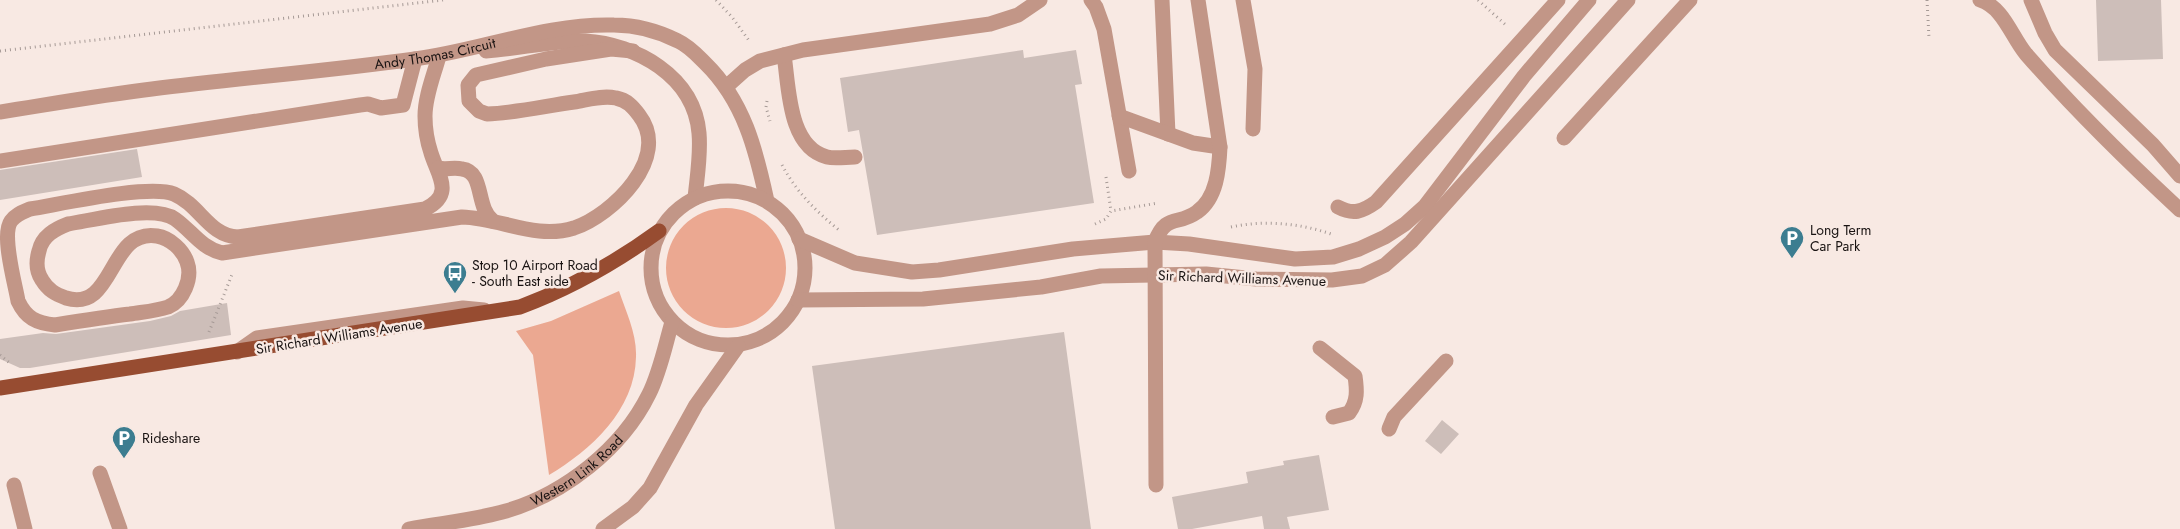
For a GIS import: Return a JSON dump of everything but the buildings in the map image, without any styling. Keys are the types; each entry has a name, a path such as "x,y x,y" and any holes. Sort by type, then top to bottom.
{"main road":[{"name":"Sir Richard Williams Avenue","path":"0,388 520,307 573,285 603,269 659,231"}],"street":[{"path":"726,87 760,60 803,50 990,24 1018,15 1040,0"},
{"path":"1091,0 1104,29 1129,171"},
{"path":"1162,0 1168,134"},
{"path":"1156,485 1155,242 1159,231 1167,222 1197,212 1208,200 1216,184 1220,147 1198,0"},
{"path":"1243,0 1255,69 1253,129"},
{"path":"1338,207 1349,213 1358,212 1376,202 1558,0"},
{"name":"Sir Richard Williams Avenue","path":"799,239 855,263 912,272 939,270 1073,249 1155,242 1189,244 1295,259 1316,259 1359,249 1405,224 1426,206 1524,76 1589,0"},
{"name":"Sir Richard Williams Avenue","path":"798,300 923,299 1041,287 1101,276 1206,274 1256,279 1332,280 1362,276 1385,265 1411,242 1460,190 1628,0"},
{"path":"1564,138 1690,0"},
{"path":"1980,0 1998,10 2017,42 2082,117 2180,210"},
{"path":"2031,0 2045,33 2055,50 2153,145 2180,176"},
{"name":"Andy Thomas Circuit","path":"0,112 149,89 439,56 462,52 505,39 584,26 616,25 639,27 681,42 716,74 726,87 750,135 767,202"},
{"path":"462,52 503,50 585,41 633,51 655,62 671,77 686,96 694,114 699,132 695,198"},
{"path":"439,56 425,118 428,142 442,181 441,194 432,206 425,209 249,236 230,237 209,224 186,199 160,190 30,208 17,214 10,222 6,234 18,301 22,311 31,319 41,324 54,324 156,310 168,307 181,296 189,276 184,254 174,244 155,235 146,235 134,240 125,247 102,287 92,296 71,299 48,289 40,278 36,266 39,249 45,238 56,229 68,224 148,212 164,213 174,218 208,248 222,253 450,218 478,217 518,229 547,233 574,228 598,216 616,202 639,174 649,147 648,132 642,119 628,102 615,98 598,98 497,113 479,111 469,101 467,92 472,79 490,71 587,52 611,49 633,51"},
{"path":"784,55 792,108 800,136 812,151 828,158 855,156"},
{"path":"0,161 360,104 381,108 403,105 415,59"},
{"path":"1119,116 1193,143 1220,147"},
{"path":"438,168 461,168 472,173 478,181 484,212 493,221"},
{"path":"719,191 743,193 767,202 786,217 799,239 804,259 804,280 798,300 787,318 771,332 738,346 710,343 689,335 672,322 658,302 651,279 651,254 659,231 674,212 695,198 719,191"},
{"name":"Western Link Road","path":"409,529 514,508 566,483 596,460 628,427 643,406 656,377 672,322"},
{"path":"604,529 633,507 650,488 696,405 738,346"},
{"path":"1320,348 1355,376 1358,392 1355,406 1349,413 1333,417"},
{"path":"1389,429 1394,417 1446,361"},
{"path":"100,473 120,529"},
{"path":"14,485 25,529"}],"path":[{"path":"0,51 443,0"},
{"path":"716,0 732,17 752,45"},
{"path":"1478,0 1511,30"},
{"path":"1927,0 1929,38"},
{"path":"768,99 766,107 772,124"},
{"path":"781,162 791,183 809,206 840,231 849,235"},
{"path":"1093,225 1106,219 1111,211 1106,177"},
{"path":"1111,211 1166,202"},
{"path":"1231,227 1256,222 1319,230 1336,236"},
{"path":"209,332 234,270"},
{"path":"0,356 11,364"}],"shaded area":[{"path":"726,208 738,209 749,213 759,218 768,226 776,235 781,245 785,256 785,280 781,291 776,301 768,310 759,318 749,323 738,327 726,328 714,327 703,323 693,318 684,310 676,301 671,291 667,280 666,268 667,256 671,245 676,235 684,226 693,218 703,213 714,209"},
{"path":"619,291 631,323 636,348 634,376 628,394 619,411 595,441 549,475 533,355 516,331 551,321"}],"place":[{"name":"Long Term Car Park","path":"1792,259"},
{"name":"Stop 10 Airport Road - South East side","path":"455,294"},
{"name":"Rideshare","path":"124,459"}]}
